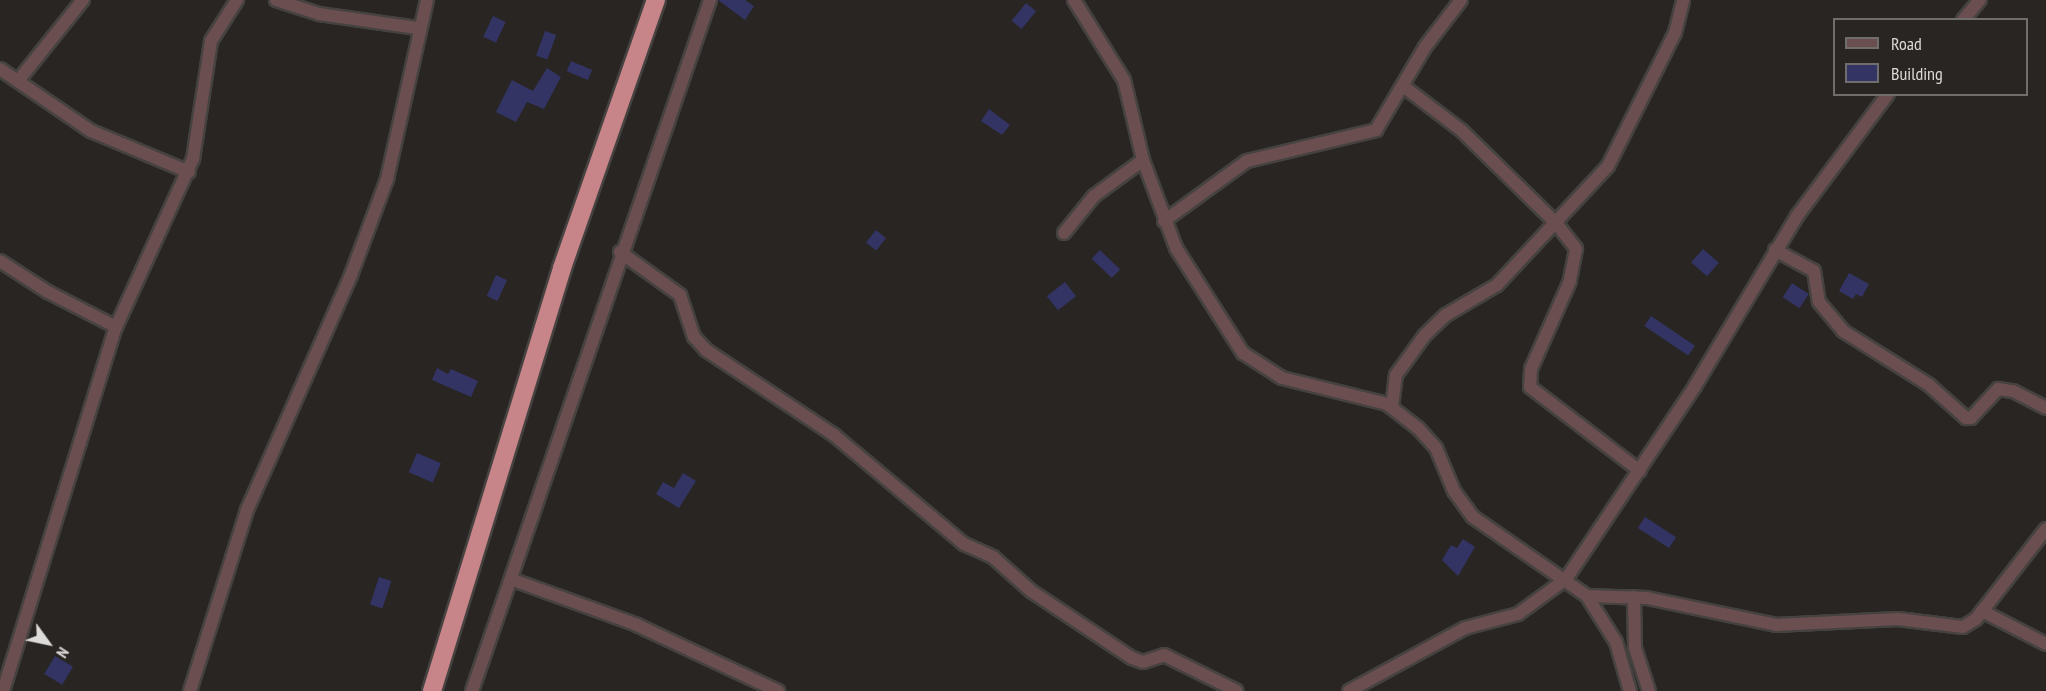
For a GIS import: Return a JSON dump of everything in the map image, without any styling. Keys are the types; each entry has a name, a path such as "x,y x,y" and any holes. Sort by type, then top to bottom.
{"highway":[{"path":"432,691 565,259 656,0"}],"street":[{"path":"18,81 83,0"},
{"path":"3,691 116,327 189,172 211,41 237,0"},
{"path":"276,0 319,14 417,28"},
{"path":"190,691 248,510 351,275 387,179 412,76 417,28 427,0"},
{"path":"472,691 513,580 620,252 654,172 710,0"},
{"path":"1074,0 1124,80 1143,160 1164,221 1210,302 1255,363 1298,383 1374,398 1392,407 1436,448 1454,491 1473,517 1566,579 1587,596 1616,642 1630,691"},
{"path":"1164,221 1247,162 1376,130 1461,0"},
{"path":"1392,407 1396,375 1425,335 1446,315 1497,285 1538,237 1556,223 1608,166 1675,33 1683,0"},
{"path":"1965,18 1980,0"},
{"path":"0,69 91,131 189,172"},
{"path":"1403,87 1462,132 1556,223 1577,256 1531,369 1530,387 1640,471"},
{"path":"1350,691 1465,628 1518,614 1566,579 1640,471 1775,250 1887,96"},
{"path":"1064,233 1094,196 1143,160"},
{"path":"1775,250 1814,271 1819,302 1843,331 1929,385 1966,418 1971,418 1998,389 2013,391 2046,408"},
{"path":"620,252 680,295 694,337 706,350 834,435 964,544 993,557 1031,591 1132,658 1143,662 1164,656 1237,691"},
{"path":"0,261 116,327"},
{"path":"0,274 12,269"},
{"path":"1587,596 1634,597 1776,626 1898,619 1963,627 1982,611 2046,530"},
{"path":"513,580 637,626 778,691"},
{"path":"1634,597 1635,648 1649,691"},
{"path":"1982,611 2046,644"}],"building":[{"path":"718,0 745,0 754,6 745,20"},
{"path":"1026,3 1036,11 1022,29 1012,21"},
{"path":"493,16 506,22 496,43 483,37"},
{"path":"545,31 556,35 547,60 536,55"},
{"path":"571,61 592,70 588,80 567,71"},
{"path":"547,68 561,77 544,109 527,102 516,122 496,112 512,80 533,91"},
{"path":"989,109 1010,125 1002,135 981,121"},
{"path":"876,230 886,238 876,251 866,242"},
{"path":"1703,249 1719,263 1707,276 1691,263"},
{"path":"1100,250 1120,269 1112,278 1092,259"},
{"path":"1849,273 1869,284 1862,297 1856,294 1853,299 1839,291"},
{"path":"496,275 507,280 498,301 487,296"},
{"path":"1065,282 1076,296 1058,310 1047,296"},
{"path":"1792,283 1809,294 1800,308 1783,297"},
{"path":"1651,316 1695,346 1688,356 1644,326"},
{"path":"437,368 448,374 451,369 478,381 471,397 432,380"},
{"path":"417,453 441,463 433,482 409,472"},
{"path":"683,473 696,481 679,508 656,494 663,482 674,488"},
{"path":"1645,517 1676,537 1669,548 1638,528"},
{"path":"1463,539 1475,547 1458,576 1442,560 1451,545 1457,548"},
{"path":"379,577 391,581 382,609 370,605"},
{"path":"55,656 73,667 62,685 44,674"}]}
